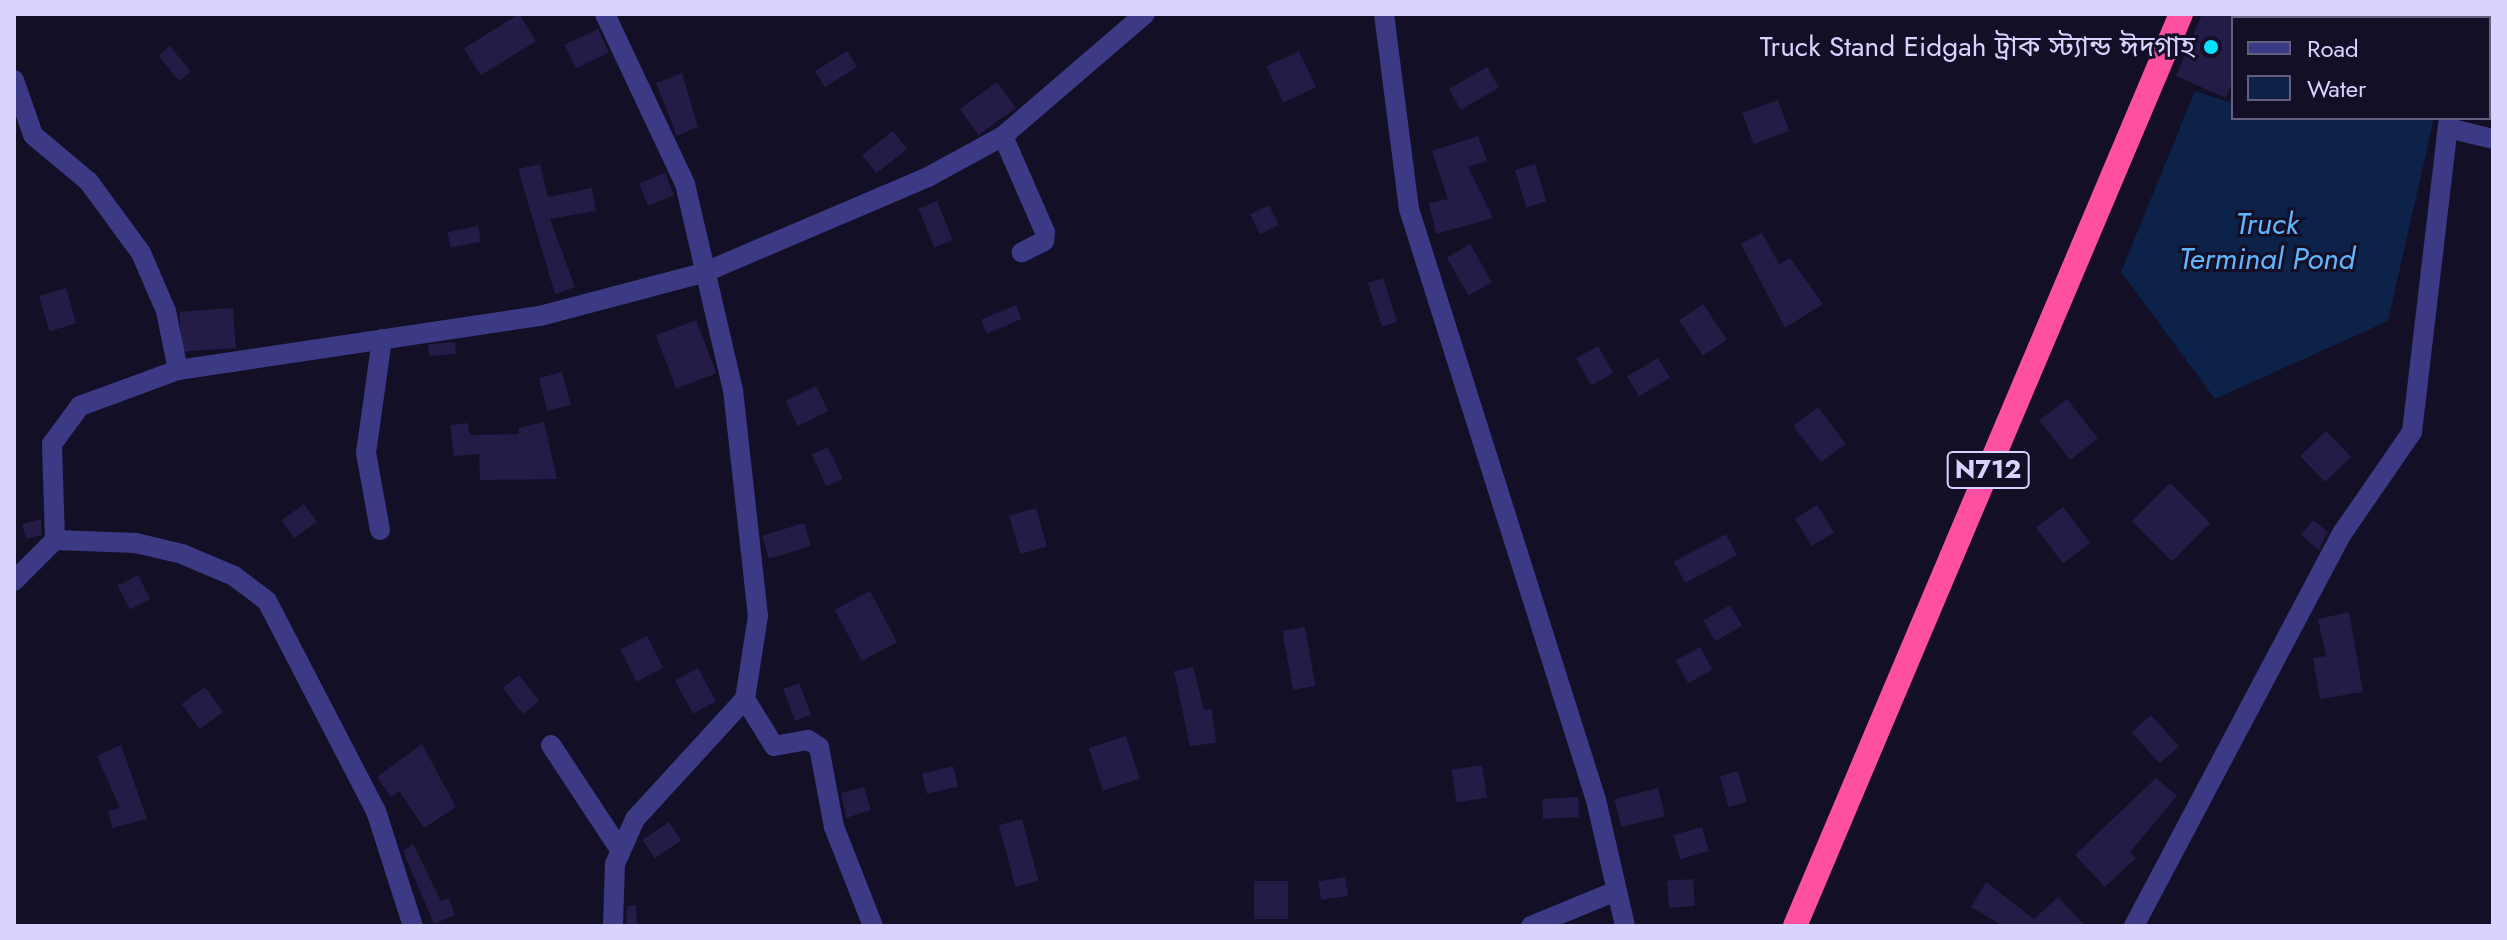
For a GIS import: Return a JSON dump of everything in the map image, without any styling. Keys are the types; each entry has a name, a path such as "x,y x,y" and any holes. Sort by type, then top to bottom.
{"highway":[{"name":"N712","path":"1795,926 2181,14"}],"street":[{"path":"605,14 681,175 745,475 758,616 745,699 635,819 619,848 613,926"},
{"path":"14,581 55,540 52,444 64,423 80,406 178,370 540,316 703,273 928,177 1003,136 1145,14"},
{"path":"1384,14 1409,209 1596,800 1625,926"},
{"path":"14,80 33,135 89,182 141,253 166,311 178,370"},
{"path":"2134,926 2343,532 2412,432 2449,123 2493,139"},
{"path":"1003,136 1045,232 1044,241 1022,252"},
{"path":"380,530 366,453 382,339"},
{"path":"55,540 136,543 182,554 234,576 267,601 376,811 413,926"},
{"path":"745,699 774,746 808,740 819,747 834,827 873,926"},
{"path":"551,745 619,848"},
{"path":"1531,926 1616,891"}],"water":[{"path":"2266,14 2377,14 2377,16"},
{"name":"Truck Terminal Pond","path":"2195,91 2229,102 2231,98 2231,120 2434,120 2388,321 2215,399 2121,272"}],"building":[{"path":"519,14 536,41 481,76 464,48"},
{"name":"Truck Stand Eidgah ট্রাক স্ট্যান্ড ঈদগাহ","path":"2202,14 2233,14 2231,86 2226,98 2176,76"},
{"path":"598,29 609,53 575,68 564,45"},
{"path":"170,46 191,72 179,81 158,55"},
{"path":"847,51 857,67 825,87 815,71"},
{"path":"1299,51 1316,87 1283,102 1266,66"},
{"path":"1487,67 1499,88 1461,110 1449,89"},
{"path":"682,73 698,127 677,136 656,83"},
{"path":"997,82 1016,108 979,135 960,109"},
{"path":"1778,100 1789,131 1754,144 1742,113"},
{"path":"893,131 907,149 876,173 862,155"},
{"path":"1478,136 1487,161 1468,167 1493,218 1436,234 1429,203 1448,199 1432,151"},
{"path":"540,164 548,197 592,188 596,211 550,219 575,287 555,294 518,169"},
{"path":"1535,164 1546,201 1526,207 1515,170"},
{"path":"665,173 674,195 648,206 639,183"},
{"path":"937,201 953,240 934,247 918,208"},
{"path":"1269,205 1279,225 1260,234 1250,215"},
{"path":"478,226 481,242 451,248 448,232"},
{"path":"1762,233 1779,264 1790,258 1823,304 1785,328 1741,244"},
{"path":"1470,244 1492,282 1469,296 1447,258"},
{"path":"1383,278 1397,322 1382,327 1368,283"},
{"path":"66,288 76,324 49,331 39,296"},
{"path":"1703,304 1727,340 1703,356 1679,320"},
{"path":"1016,305 1022,319 987,334 981,320"},
{"path":"233,308 236,348 182,352 179,312"},
{"path":"696,320 716,373 676,389 656,335"},
{"path":"455,342 456,354 429,356 428,344"},
{"path":"1598,346 1613,373 1591,385 1576,358"},
{"path":"1658,358 1670,378 1639,396 1627,377"},
{"path":"562,372 571,405 548,411 539,378"},
{"path":"816,386 828,411 798,426 785,401"},
{"path":"2067,399 2098,438 2070,460 2039,421"},
{"path":"1818,407 1846,444 1821,462 1793,426"},
{"path":"544,422 557,479 480,480 479,454 454,456 450,425 468,423 470,435 519,434 518,428"},
{"path":"2326,431 2351,457 2325,482 2300,456"},
{"path":"828,447 843,479 826,486 812,455"},
{"path":"2170,483 2210,523 2172,561 2132,521"},
{"path":"304,504 317,522 294,538 281,520"},
{"path":"1817,505 1834,532 1812,546 1795,519"},
{"path":"2063,507 2090,543 2063,563 2036,527"},
{"path":"1036,508 1047,546 1020,554 1009,516"},
{"path":"41,519 42,535 26,539 22,524"},
{"path":"2313,520 2328,532 2319,550 2301,535"},
{"path":"804,523 811,546 769,559 762,536"},
{"path":"1726,534 1737,555 1685,583 1674,562"},
{"path":"138,575 150,599 130,609 118,585"},
{"path":"870,591 897,642 862,661 835,610"},
{"path":"1730,605 1742,626 1715,641 1703,620"},
{"path":"2349,612 2363,692 2320,699 2313,658 2326,656 2318,619"},
{"path":"1305,627 1315,686 1293,690 1282,631"},
{"path":"647,636 663,668 637,682 620,650"},
{"path":"1700,647 1713,670 1688,683 1676,661"},
{"path":"1193,667 1204,710 1212,709 1216,743 1190,746 1174,671"},
{"path":"698,668 716,702 693,714 675,680"},
{"path":"519,675 539,701 523,714 502,688"},
{"path":"799,683 811,715 795,721 783,689"},
{"path":"205,687 223,712 200,729 182,704"},
{"path":"2151,715 2179,746 2160,764 2132,732"},
{"path":"1126,736 1140,779 1103,791 1089,748"},
{"path":"422,744 456,807 424,828 399,791 391,797 377,777"},
{"path":"121,745 147,819 112,828 108,811 120,808 97,756"},
{"path":"1482,765 1487,798 1457,802 1451,770"},
{"path":"953,766 958,786 927,794 922,774"},
{"path":"1738,771 1747,802 1729,807 1720,776"},
{"path":"2156,778 2177,796 2130,852 2136,858 2105,887 2075,855"},
{"path":"864,787 871,810 846,818 841,793"},
{"path":"1658,788 1665,816 1621,827 1614,799"},
{"path":"1578,797 1579,817 1543,819 1542,799"},
{"path":"1022,819 1039,881 1015,887 999,825"},
{"path":"669,822 681,840 655,858 642,840"},
{"path":"1702,827 1709,851 1680,859 1673,835"},
{"path":"413,844 441,901 449,898 455,915 434,924 403,851"},
{"path":"1345,877 1348,896 1321,900 1318,881"},
{"path":"1693,879 1695,906 1669,908 1667,881"},
{"path":"1254,881 1288,881 1288,919 1254,919"},
{"path":"1986,882 2034,919 2058,897 2085,926 2003,926 1971,907"},
{"path":"636,905 637,926 626,926 627,906"}],"place":[{"name":"Truck Stand Eidgah ট্রাক স্ট্যান্ড ঈদগাহ","path":"2211,47"}]}
